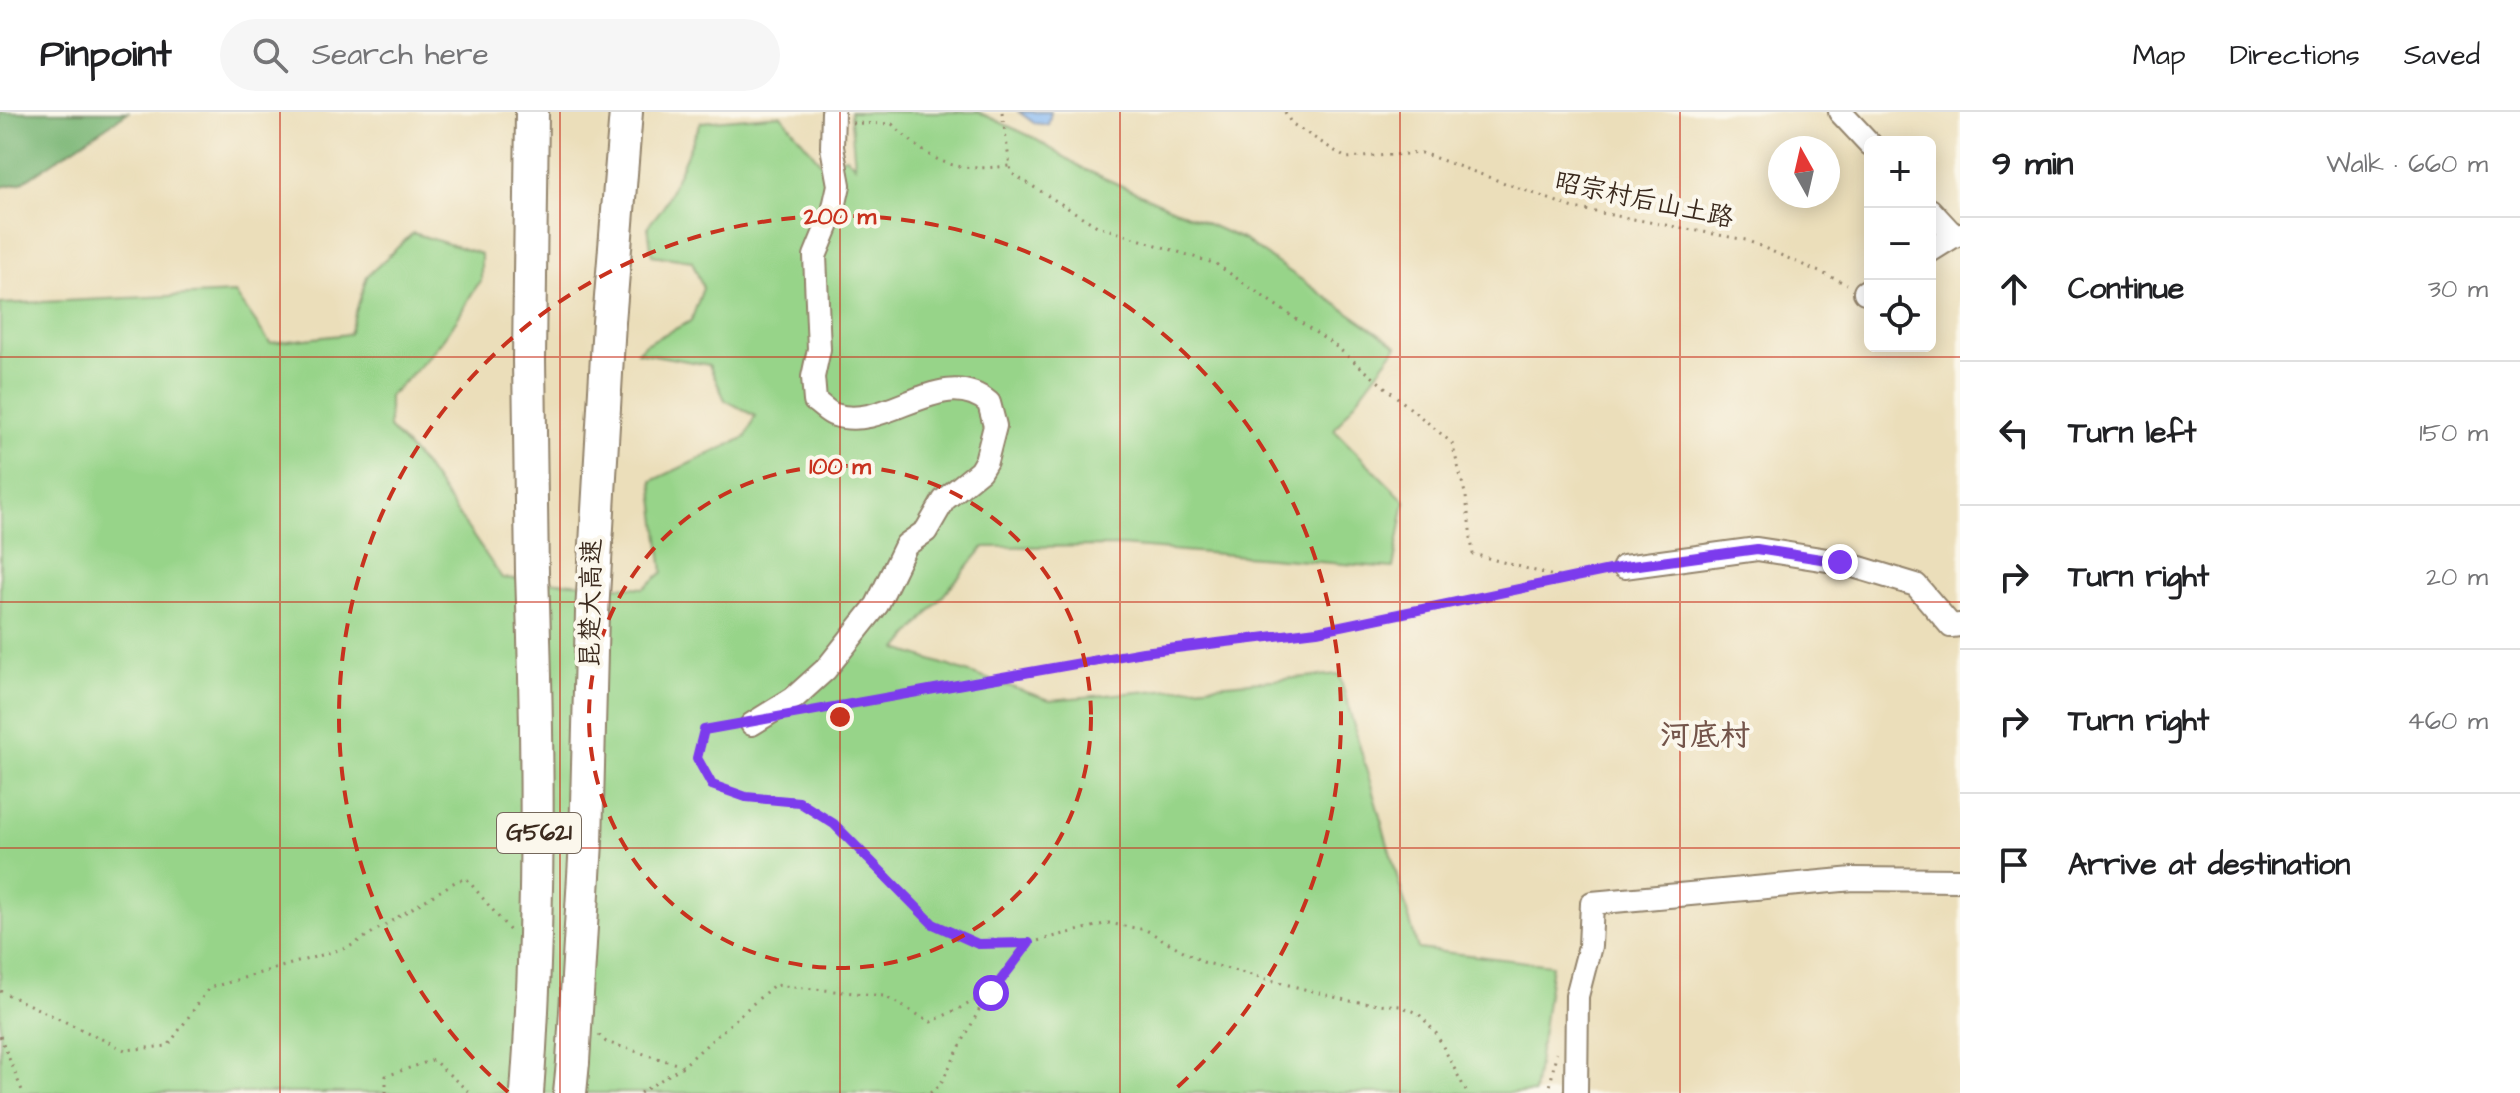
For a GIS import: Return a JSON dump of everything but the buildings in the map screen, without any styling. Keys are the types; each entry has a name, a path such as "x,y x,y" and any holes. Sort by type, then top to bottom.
{"highway":[{"name":"G5621","path":"527,1093 536,973 539,822 529,360 532,112"},
{"name":"昆楚大高速","path":"571,1078 586,842 592,613 592,441 606,112"},
{"name":"G5621","path":"592,613 609,322 626,112"}],"street":[{"path":"752,724 794,698 826,669 877,605 906,545 926,531 944,500 980,471 995,426 989,403 968,391 941,391 883,413 858,416 834,415 815,401 813,377 819,349 815,256 833,212 839,185 832,147 833,112"},
{"path":"1840,112 1864,138"},
{"path":"1936,216 1957,235 1936,247"},
{"path":"1624,567 1757,549 1840,562 1916,585 1951,626 1960,625"},
{"path":"1576,1093 1577,996 1590,946 1592,903 1853,879 1960,880"}],"path":[{"path":"1002,112 1011,173 1097,226 1216,264 1338,348 1452,443 1466,497 1473,554 1568,579"},
{"name":"昭宗村后山土路","path":"1285,112 1291,123 1346,158 1422,153 1574,208 1746,240 1864,289"},
{"path":"851,135 851,123 892,124 928,157 970,170 1010,166"},
{"path":"798,715 1143,652 1317,631 1624,567"},
{"path":"752,724 704,730 697,758 712,785 746,797 799,802 823,817 933,924 978,944 1029,943 1108,923 1146,930 1203,962 1349,1001 1400,1006 1418,1013 1436,1033 1467,1093"},
{"path":"0,991 125,1050 168,1046 209,988 349,947 466,878 516,937"},
{"path":"930,1093 940,1085 991,993 1029,943"},
{"path":"640,1093 683,1066 774,985 884,996 931,1022 991,993"},
{"path":"596,1031 606,1042 683,1066"},
{"path":"0,1036 23,1093"},
{"path":"386,1093 386,1076 433,1060 470,1093"}],"green space":[{"path":"0,112 128,112 21,183 0,187"},
{"path":"850,112 978,112 1030,136 1086,170 1244,240 1397,346 1334,430 1405,501 1393,568 1121,546 984,547 898,649 1050,700 1339,674 1418,949 1552,965 1534,1093 0,1093 0,304 235,293 270,343 349,334 367,276 413,233 481,254 481,281 450,330 389,396 389,428 424,465 502,578 644,588 663,572 652,481 746,437 755,416 725,400 709,365 637,352 645,344 691,321 703,288 692,261 652,255 648,226 664,206 701,122 781,115 821,163 846,157 855,165"}],"water":[{"path":"1019,112 1051,112 1048,125 1034,123"}],"district":[{"name":"河底村","path":"1705,736"}],"route":[{"path":"991,993 1029,943 978,944 933,924 834,824 799,802 746,797 712,785 697,758 704,730 752,724 1143,652 1317,631 1624,567 1757,549 1840,562"}]}
